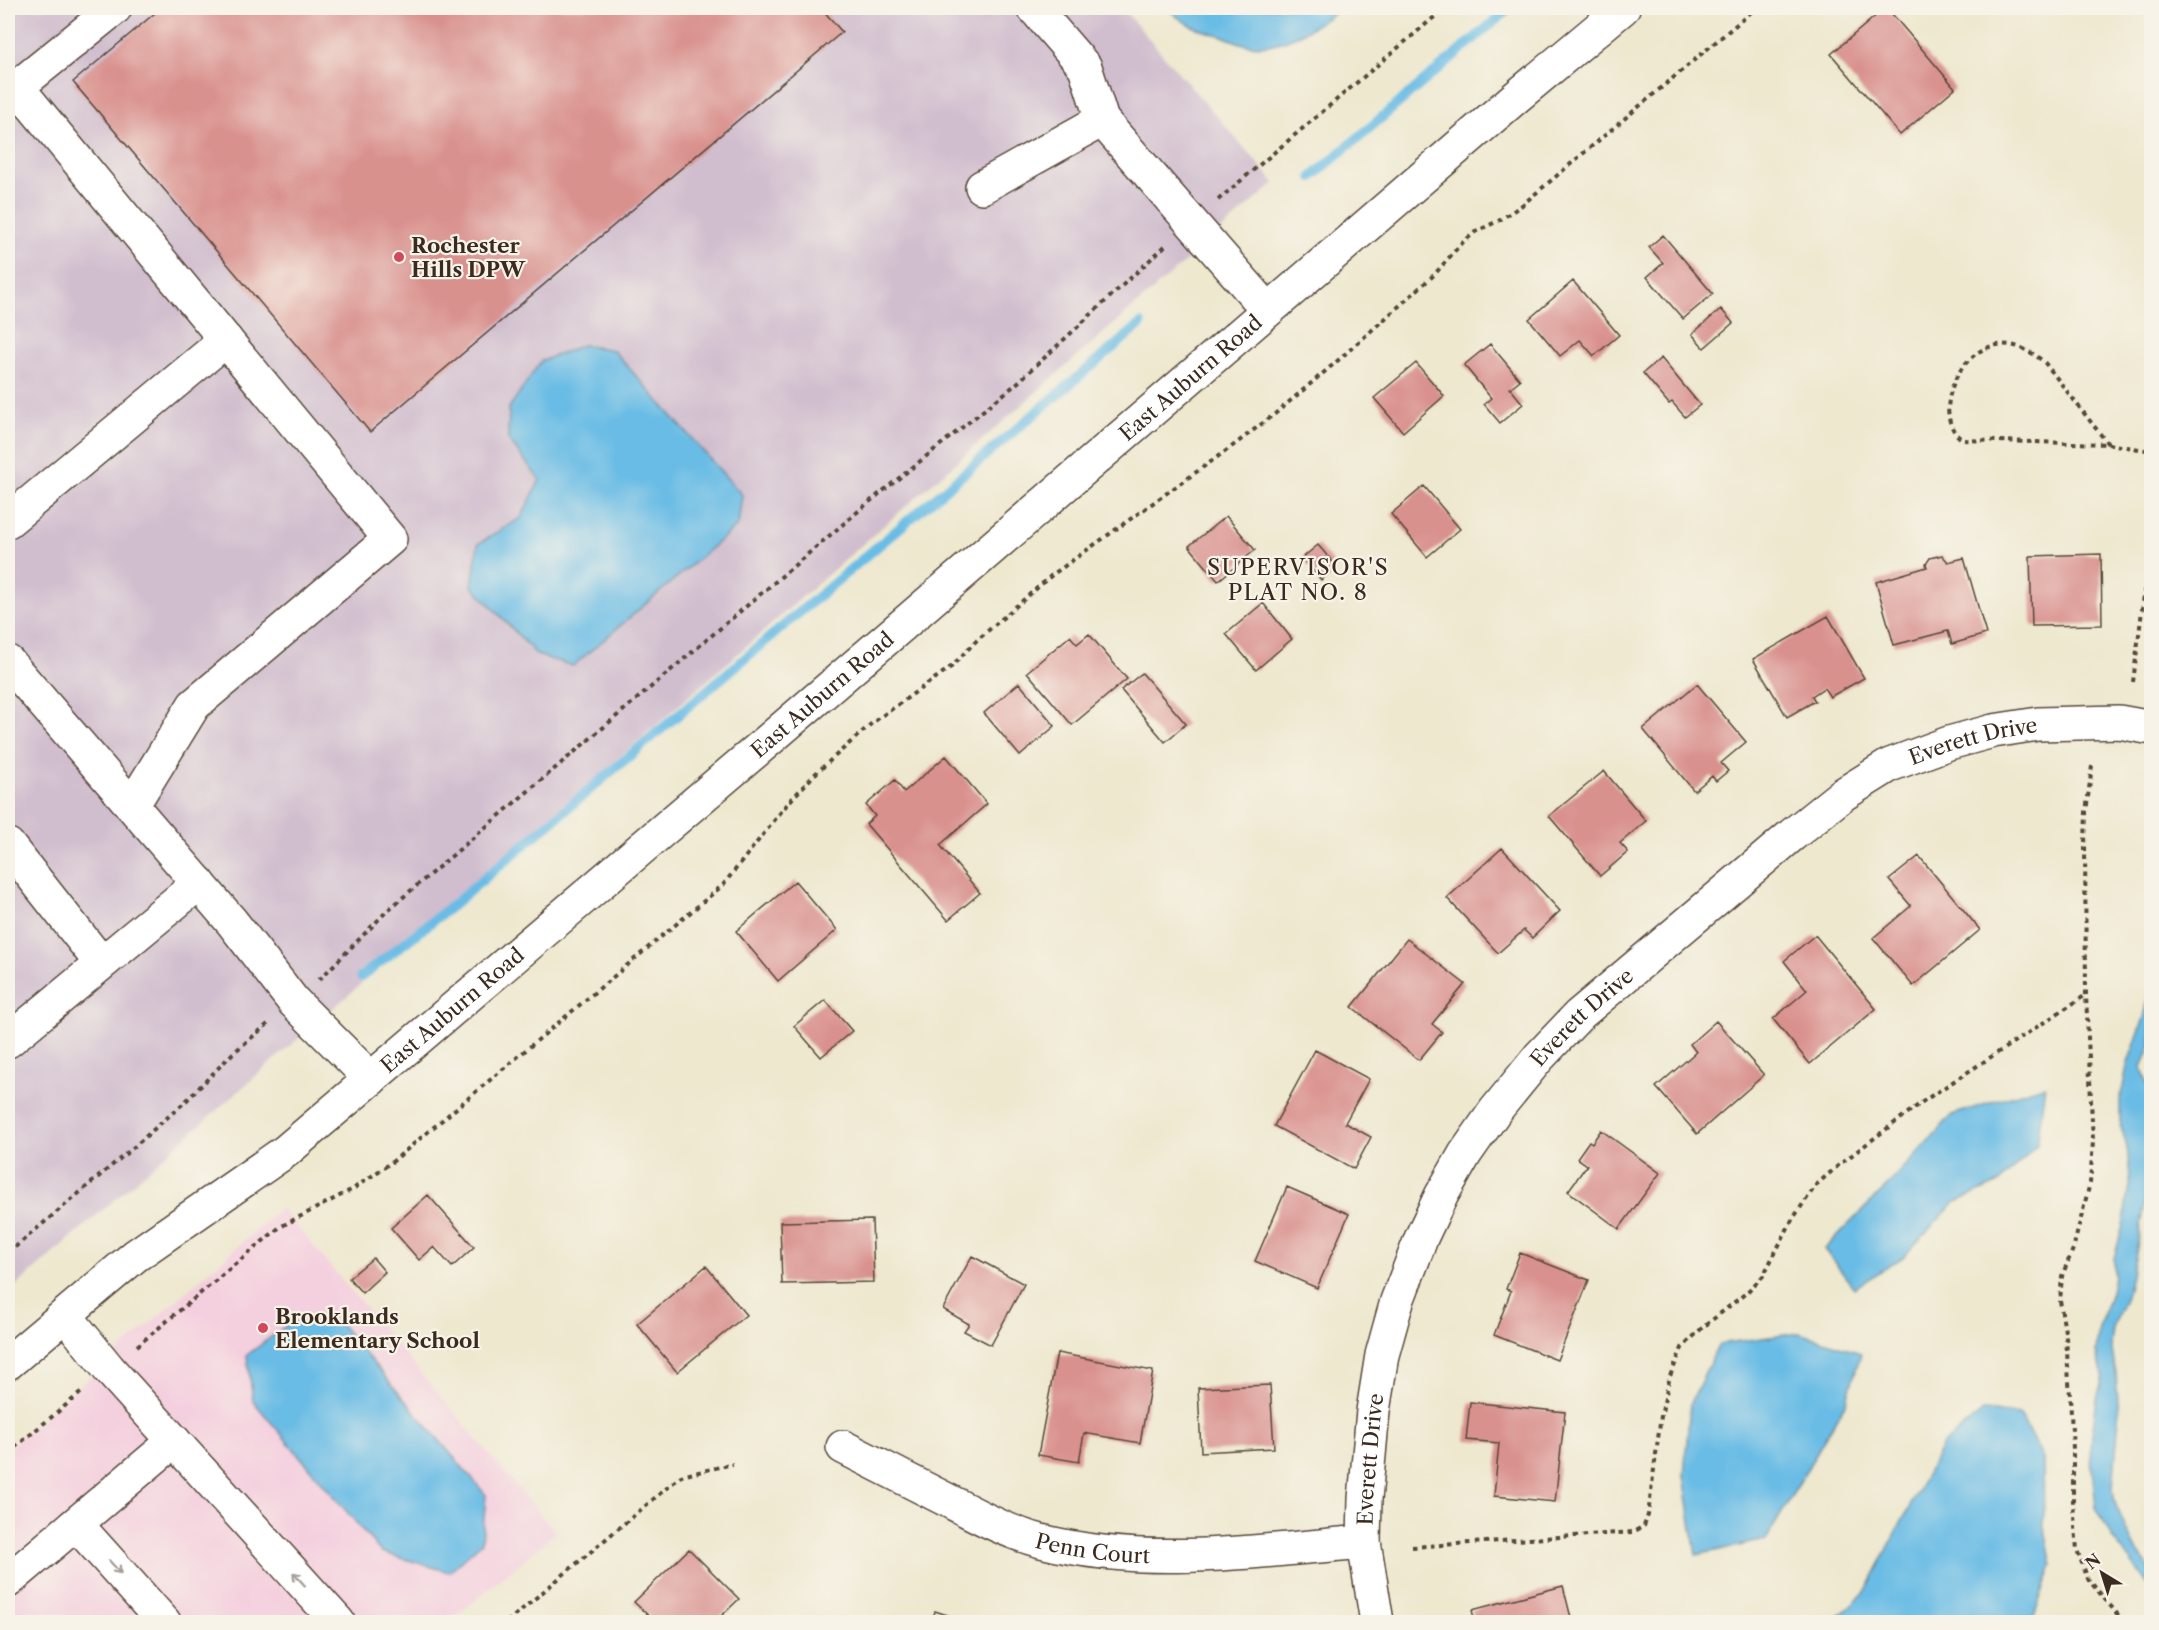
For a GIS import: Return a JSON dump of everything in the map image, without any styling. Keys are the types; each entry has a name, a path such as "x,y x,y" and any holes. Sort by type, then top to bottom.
{"main road":[{"path":"115,8 16,87 390,539 194,705 132,806"},
{"path":"1034,8 1085,67 1102,120 1268,310"},
{"name":"East Auburn Road","path":"8,1363 135,1256 286,1151 1623,8"},
{"path":"982,187 1102,120"},
{"path":"8,521 226,340"},
{"path":"8,663 232,922 294,1002 371,1078"},
{"name":"Everett Drive","path":"1377,1623 1364,1542 1365,1499 1373,1411 1382,1355 1397,1301 1422,1236 1465,1154 1495,1111 1539,1057 1579,1015 1792,835 1842,795 1890,765 1949,743 1993,731 2038,724 2119,722 2151,728"},
{"path":"8,845 101,963"},
{"path":"8,1041 199,883"},
{"path":"64,1316 338,1623"},
{"path":"8,1581 174,1441"},
{"name":"Penn Court","path":"843,1447 988,1522 1039,1541 1094,1552 1157,1556 1221,1554 1364,1542"},
{"path":"76,1524 164,1623"}],"path":[{"path":"1220,199 1445,8"},
{"path":"135,1348 280,1227 353,1189 401,1154 723,885 789,802 815,774 872,723 951,667 975,642 1052,575 1276,413 1434,275 1460,245 1475,232 1500,220 1522,205 1756,8"},
{"path":"317,981 388,910 868,503 1015,385 1163,247"},
{"path":"2108,444 2045,363 2034,353 2022,348 2001,345 1986,347 1969,359 1963,367 1949,398 1949,419 1954,434 1963,440 2108,444 2151,451"},
{"path":"2133,682 2151,531"},
{"path":"2092,766 2086,812 2085,844 2086,995 2093,1142 2091,1173 2073,1249 2062,1276 2060,1301 2066,1338 2073,1449 2073,1504 2078,1550 2088,1579 2124,1623"},
{"path":"1412,1547 1633,1532 1644,1526 1648,1515 1660,1416 1670,1376 1682,1348 1763,1276 1792,1220 1816,1185 1840,1164 1925,1100 2086,995"},
{"path":"8,1253 135,1146 186,1101 233,1053 277,1017"},
{"path":"8,1453 80,1394"},
{"path":"507,1623 681,1476 733,1464"}],"shaded area":[{"path":"8,8 1122,8 1275,183 8,1293"},
{"name":"Brooklands Elementary School","path":"281,1208 556,1533 449,1622 8,1622 8,1449"}],"water":[{"path":"1167,8 1342,8 1299,35 1262,46 1242,43 1197,28 1178,18"},
{"path":"583,345 613,350 742,495 738,525 573,666 537,655 472,586 478,544 521,518 540,480 508,439 509,408 541,361"},
{"path":"2151,987 2151,1046 2142,1067 2150,1095 2146,1128 2150,1176 2135,1259 2126,1296 2113,1328 2111,1344 2119,1417 2114,1499 2120,1518 2135,1548 2151,1570 2151,1588 2113,1539 2096,1508 2090,1449 2097,1399 2103,1376 2096,1351 2099,1328 2111,1292 2114,1258 2123,1226 2130,1178 2127,1148 2120,1121 2120,1100 2128,1063 2144,1018"},
{"path":"2045,1085 2037,1145 1999,1183 1954,1203 1902,1258 1854,1288 1824,1249 1888,1185 1952,1115"},
{"path":"291,1322 340,1324 486,1495 482,1542 449,1572 381,1552 253,1401 247,1355"},
{"path":"1799,1333 1861,1353 1846,1402 1766,1540 1696,1555 1684,1476 1690,1405 1719,1344"},
{"path":"1983,1411 2020,1415 2043,1459 2044,1524 2052,1565 2034,1616 2021,1622 1833,1622 1865,1592 1942,1445"}],"building":[{"name":"Rochester Hills DPW","path":"161,8 821,8 842,32 370,432 73,82"},
{"path":"1885,8 1955,88 1900,135 1831,54"},
{"path":"1663,235 1713,294 1683,319 1647,277 1663,263 1649,247"},
{"path":"1573,281 1619,335 1594,356 1580,340 1560,356 1529,319"},
{"path":"1721,309 1733,323 1704,348 1692,334"},
{"path":"1490,344 1520,380 1510,388 1523,404 1500,423 1484,404 1491,398 1464,365"},
{"path":"1661,358 1700,405 1685,417 1672,402 1669,404 1643,373"},
{"path":"1416,363 1444,396 1403,432 1374,398"},
{"path":"1424,486 1460,529 1427,557 1391,514"},
{"path":"1226,516 1255,550 1218,581 1189,546"},
{"path":"1318,545 1337,567 1321,580 1302,558"},
{"path":"2101,554 2102,625 2032,626 2030,556"},
{"path":"1942,555 1948,562 1964,558 1986,634 1952,644 1948,631 1894,645 1876,582 1927,567 1926,564 1930,558"},
{"path":"1263,603 1292,639 1256,670 1226,634"},
{"path":"1828,616 1864,678 1830,697 1824,688 1812,696 1815,701 1787,717 1753,659"},
{"path":"1089,634 1127,679 1072,725 1027,672 1070,636 1077,644"},
{"path":"1142,673 1186,724 1165,742 1121,690"},
{"path":"1019,683 1055,726 1020,756 984,713"},
{"path":"1697,684 1746,742 1721,763 1728,771 1716,781 1712,776 1694,791 1643,729"},
{"path":"946,756 987,804 940,845 980,893 948,920 866,824 875,816 866,805 895,780 904,792"},
{"path":"1604,771 1646,821 1620,843 1628,852 1600,876 1549,816"},
{"path":"1502,848 1560,911 1532,938 1524,930 1498,953 1447,898"},
{"path":"1919,856 1980,930 1913,986 1873,938 1911,906 1889,880"},
{"path":"795,881 837,930 778,981 736,931"},
{"path":"1815,935 1876,1009 1810,1064 1773,1019 1807,990 1784,961"},
{"path":"1407,939 1465,984 1432,1024 1442,1032 1419,1060 1352,1007"},
{"path":"825,1000 852,1031 821,1057 794,1026"},
{"path":"1716,1021 1764,1075 1697,1134 1656,1087 1696,1052 1690,1044"},
{"path":"1315,1050 1369,1079 1345,1123 1371,1137 1354,1169 1274,1126"},
{"path":"1601,1130 1660,1173 1619,1229 1568,1191 1587,1165 1577,1158 1589,1141 1592,1143"},
{"path":"1287,1187 1349,1214 1317,1288 1255,1261"},
{"path":"428,1195 474,1247 452,1267 434,1247 419,1260 391,1228"},
{"path":"872,1220 874,1282 782,1284 780,1222"},
{"path":"1520,1253 1589,1280 1557,1360 1494,1335 1511,1291 1506,1289"},
{"path":"972,1256 1024,1284 991,1345 964,1331 969,1324 943,1309"},
{"path":"373,1258 385,1272 362,1293 349,1278"},
{"path":"706,1266 746,1315 677,1372 637,1324"},
{"path":"1057,1353 1153,1371 1140,1443 1084,1433 1079,1462 1038,1455"},
{"path":"1270,1385 1274,1448 1201,1452 1198,1388"},
{"path":"1470,1402 1565,1412 1555,1502 1494,1496 1499,1443 1466,1440"},
{"path":"689,1549 739,1599 715,1622 655,1622 634,1602"},
{"path":"1563,1586 1572,1622 1475,1622 1472,1610"},
{"path":"935,1611 969,1622 932,1622"}],"waterway":[{"path":"1312,177 1510,8"},
{"path":"361,977 453,905 1141,324"}],"place":[{"name":"Rochester Hills DPW","path":"399,257"},
{"name":"Brooklands Elementary School","path":"263,1328"}],"district":[{"name":"SUPERVISOR'S PLAT NO. 8","path":"1298,580"}]}
